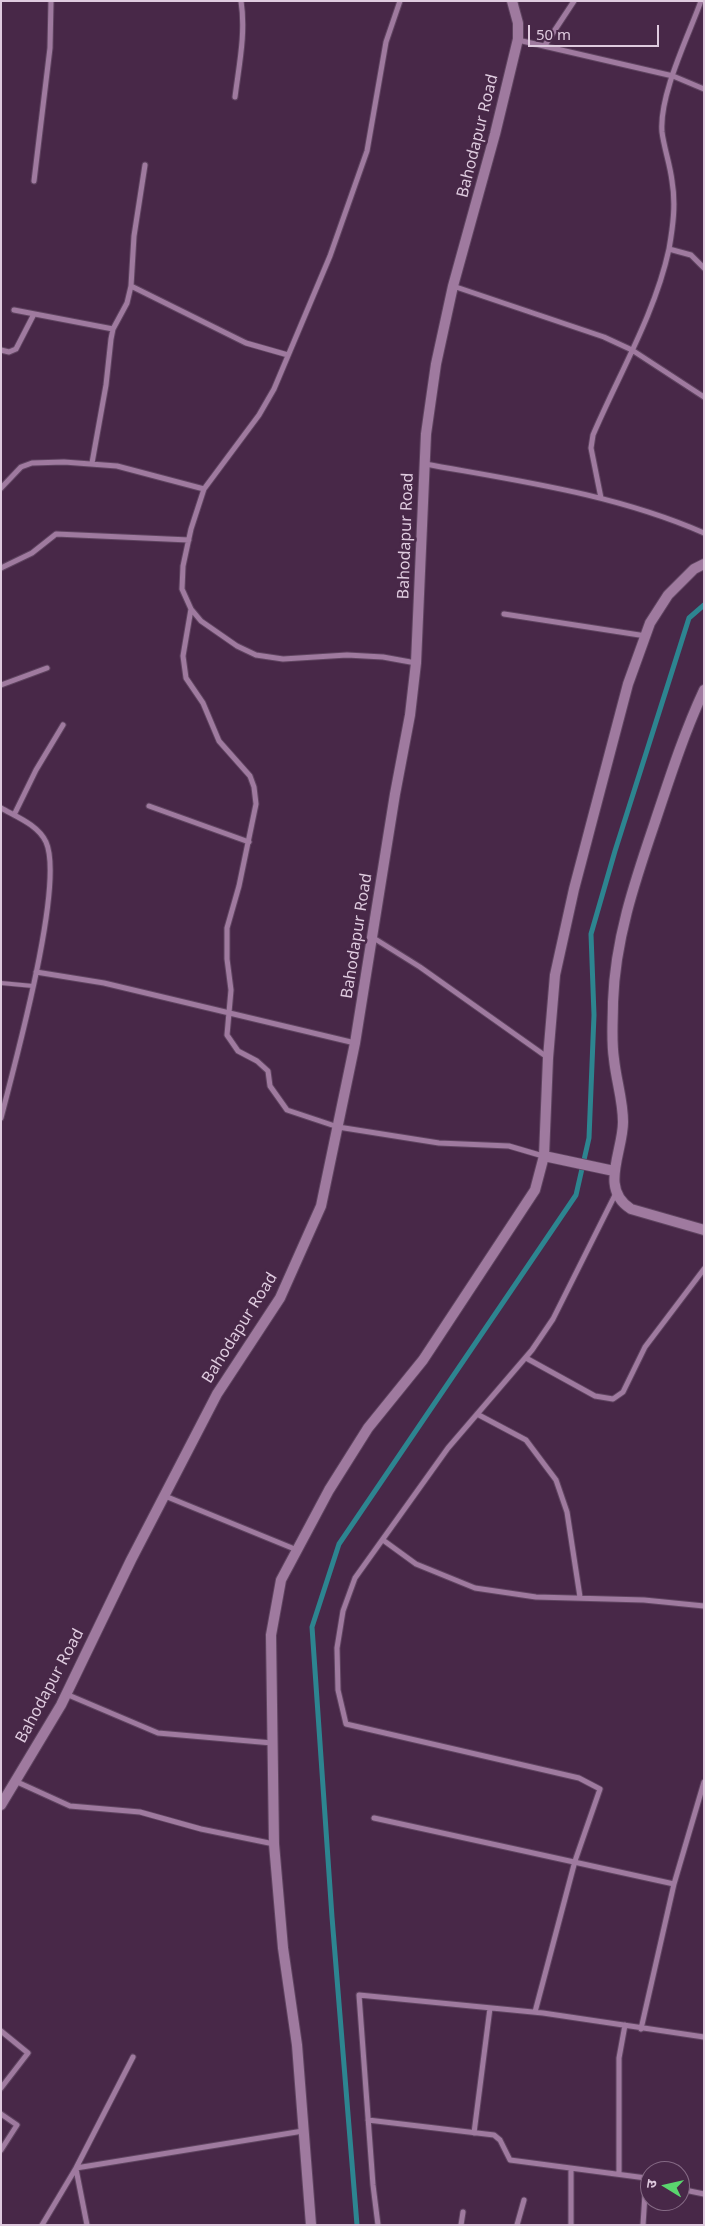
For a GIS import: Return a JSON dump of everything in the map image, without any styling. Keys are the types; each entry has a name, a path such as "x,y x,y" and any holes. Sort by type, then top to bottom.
{"street":[{"path":"34,181 50,48 51,1"},
{"path":"235,97 242,47 243,16 241,1"},
{"path":"400,1 386,42 367,151 320,283 274,389 259,415 204,490 183,566 182,589 191,609 201,621 221,636 256,655 283,659 348,655 382,657 416,663"},
{"name":"Bahodapur Road","path":"1,1805 66,1694 217,1394 280,1298 321,1206 355,1044 410,715 416,663 426,434 436,364 453,286 495,134 518,40 518,23 512,1"},
{"path":"545,44 574,1"},
{"path":"601,498 591,448 593,435 632,350 661,275 668,248 675,208 672,181 662,131 672,76 701,1"},
{"path":"518,40 545,44 672,76 704,89"},
{"path":"92,463 113,329 128,303 134,236 145,165"},
{"path":"668,248 690,255 704,268"},
{"path":"131,286 246,343 288,355"},
{"path":"453,286 563,322 632,350 704,397"},
{"path":"14,310 113,329"},
{"path":"1,350 9,352 16,349 34,314"},
{"path":"1,488 21,467 32,463 92,463 117,466 204,490"},
{"path":"424,464 601,498 651,512 704,533"},
{"path":"1,568 32,553 56,534 189,540"},
{"path":"311,2225 297,2046 283,1948 274,1844 271,1635 281,1580 329,1490 368,1428 422,1360 517,1220 535,1190 544,1156 548,1058 555,975 574,889 628,684 650,623 668,595 694,569 704,564"},
{"path":"191,609 183,656 183,668 186,678 203,703 219,741 250,776 254,787 256,804 249,842 227,928 230,1013 226,1027 227,1035 238,1050 257,1061 268,1072 270,1086 287,1110 338,1127 439,1143 509,1146 544,1156 614,1171"},
{"path":"504,614 646,636"},
{"path":"1,685 48,668"},
{"path":"704,690 687,726 626,914 616,955 614,1058 623,1106 623,1126 614,1171 616,1193 624,1205 631,1209 704,1230"},
{"path":"14,815 36,770 63,725"},
{"path":"149,806 249,842"},
{"path":"1,808 34,827 46,843 50,876 36,972 1,1118"},
{"path":"372,937 420,967 548,1058"},
{"path":"36,972 104,983 355,1044"},
{"path":"535,2012 575,1861 600,1789 579,1778 346,1724 338,1690 337,1648 343,1611 355,1578 448,1448 526,1358 553,1319 616,1193"},
{"path":"526,1358 595,1396 612,1399 624,1392 645,1347 704,1269"},
{"path":"477,1414 526,1440 556,1480 567,1512 580,1597"},
{"path":"164,1496 297,1550"},
{"path":"383,1540 416,1564 475,1588 536,1597 580,1597 704,1606"},
{"path":"66,1694 158,1733 272,1743"},
{"path":"15,1781 70,1806 140,1812 201,1829 274,1844"},
{"path":"641,2029 674,1884 704,1782"},
{"path":"374,1818 674,1884"},
{"path":"378,2225 373,2186 359,1995 535,2012 704,2037"},
{"path":"474,2133 490,2008"},
{"path":"619,2174 619,2058 625,2025"},
{"path":"1,2030 28,2054 1,2088"},
{"path":"42,2225 76,2168 133,2057"},
{"path":"1,2114 17,2126 1,2150"},
{"path":"368,2120 494,2135 500,2140 510,2160 640,2178"},
{"path":"76,2168 303,2131"},
{"path":"76,2168 87,2225"},
{"path":"570,2225 571,2169"},
{"path":"690,2191 704,2194"},
{"path":"517,2225 524,2200"},
{"path":"643,2225 645,2211"},
{"path":"461,2225 463,2212"}],"lane":[{"path":"1,983 33,986"}],"waterway":[{"path":"357,2225 332,1917 312,1627 339,1544 576,1195 589,1138 594,1015 591,934 615,851 689,618 704,605"}]}
